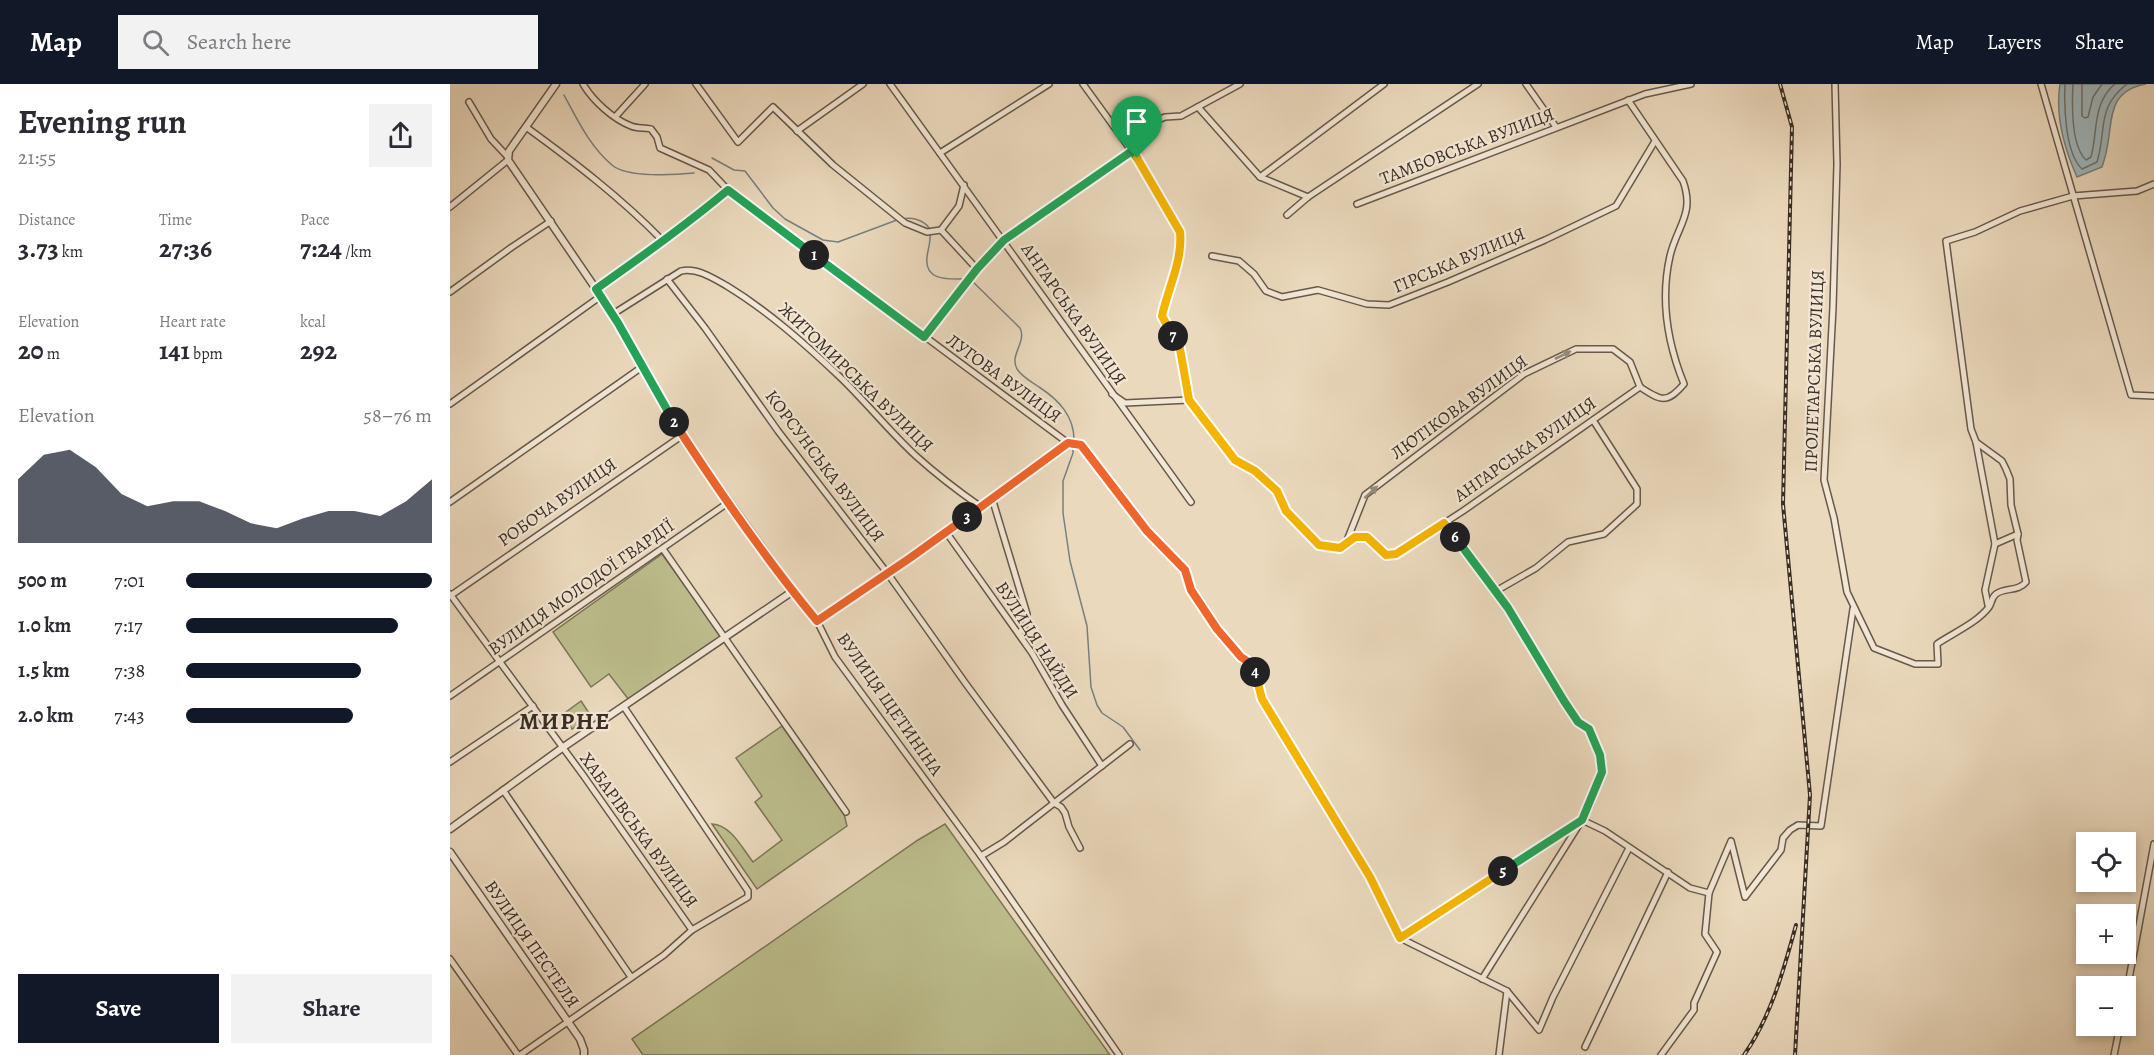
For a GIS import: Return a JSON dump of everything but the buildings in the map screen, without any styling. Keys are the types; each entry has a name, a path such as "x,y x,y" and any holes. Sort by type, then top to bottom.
{"street":[{"path":"450,207 507,158 526,126 556,84"},
{"name":"ЛУГОВА ВУЛИЦЯ","path":"583,84 587,92 599,104 632,126 651,129 660,148 709,170 728,190 1068,443"},
{"path":"616,116 645,84"},
{"path":"696,84 738,142 773,107 833,165 905,223 927,232 938,230 959,206 963,185"},
{"path":"797,130 863,84"},
{"name":"АНГАРСЬКА ВУЛИЦЯ","path":"890,84 1191,502"},
{"path":"940,153 1049,84"},
{"path":"1083,84 1132,151 1180,232 1181,241 1162,316 1180,349 1189,400 1235,460 1255,471 1277,491 1286,511 1306,534 1319,545 1340,548 1346,543"},
{"path":"924,337 977,269 1004,240 1132,151 1142,127 1165,117 1181,116 1240,84"},
{"path":"1260,177 1384,84"},
{"path":"1287,215 1308,197 1478,84"},
{"path":"1526,84 1556,127"},
{"name":"ТАМБОВСЬКА ВУЛИЦЯ","path":"1357,204 1628,100 1690,84"},
{"name":"ПРОЛЕТАРСЬКА ВУЛИЦЯ","path":"1835,84 1836,176 1824,480 1834,518 1847,592 1874,648 1915,664 1938,664 1937,644 1989,607"},
{"path":"2041,84 2130,395 2154,396"},
{"path":"1628,100 1683,181 1688,194 1688,205 1670,255 1664,298 1671,348 1684,384 1669,398 1658,399 1640,387"},
{"path":"469,102 491,139 507,158"},
{"path":"1198,107 1260,177 1308,197"},
{"path":"526,126 595,178 662,240"},
{"name":"ГІРСЬКА ВУЛИЦЯ","path":"1212,256 1239,261 1254,274 1266,291 1282,297 1318,290 1367,304 1389,305 1545,240 1616,206 1654,141"},
{"name":"ВУЛИЦЯ ЩЕТИНІНА","path":"507,158 601,296 682,435 793,591 817,621 835,657 981,856 1119,1055"},
{"path":"1989,607 1985,590 1995,544 1976,442 1971,429 1946,241 1975,232 2020,211 2073,196 2137,191 2154,184"},
{"path":"596,289 692,220 728,190"},
{"path":"450,292 551,221"},
{"path":"938,230 977,269"},
{"name":"ЖИТОМИРСЬКА ВУЛИЦЯ","path":"612,314 681,271 688,269 718,281 760,308 841,378 917,456 953,488 981,507"},
{"name":"КОРСУНСЬКА ВУЛИЦЯ","path":"667,279 778,431 888,574 1054,803 1061,807 1080,848"},
{"path":"450,404 601,296"},
{"name":"ЛЮТІКОВА ВУЛИЦЯ","path":"1346,543 1365,495 1524,374 1576,349 1613,349 1630,362 1640,387"},
{"path":"450,502 642,367"},
{"name":"АНГАРСЬКА ВУЛИЦЯ","path":"1346,543 1355,537 1367,537 1386,555 1396,554 1463,511 1640,387"},
{"path":"1112,394 1125,403 1189,400"},
{"path":"1496,591 1536,567 1568,542 1604,534 1637,504 1637,489 1593,420"},
{"name":"РОБОЧА ВУЛИЦЯ","path":"450,595 682,435"},
{"path":"1976,442 2002,461 2010,479 2017,540 2026,582 2018,589 1998,592 1989,607"},
{"path":"817,621 888,574 1068,443 1081,445 1147,531 1185,570 1191,590 1217,629 1241,657 1253,665 1262,699 1370,877 1400,938 1507,991 1539,1030 1553,997 1629,848"},
{"path":"992,498 1027,614 1027,622 1019,634"},
{"name":"ВУЛИЦЯ МОЛОДОЇ ГВАРДІЇ","path":"450,696 729,502"},
{"path":"1444,523 1508,608 1578,722 1589,729 1600,755 1602,772 1582,820 1482,979"},
{"name":"ВУЛИЦЯ НАЙДИ","path":"946,532 1032,653 1062,705 1102,766"},
{"path":"1995,544 2018,534"},
{"path":"663,549 846,812"},
{"path":"450,829 562,748 793,591"},
{"name":"ХАБАРІВСЬКА ВУЛИЦЯ","path":"450,595 533,706 692,930"},
{"path":"1661,1055 1694,1010 1694,1003 1717,952 1705,934 1709,893 1731,841 1745,897 1781,850 1783,838 1790,830 1798,825 1821,826 1853,607"},
{"path":"450,762 533,706"},
{"path":"450,959 519,1055 664,955 692,930 748,897 748,891 624,707"},
{"path":"981,856 1004,842 1130,744"},
{"path":"503,790 631,977"},
{"path":"1582,820 1605,831 1690,888 1709,893"},
{"path":"1400,938 1582,820"},
{"path":"2130,976 2154,844"},
{"name":"ВУЛИЦЯ ПЕСТЕЛЯ","path":"450,852 568,1021 583,1044 584,1055"},
{"path":"1585,1047 1668,872"},
{"path":"1499,1055 1507,991"},
{"path":"2114,1055 2118,1036"}],"green space":[{"path":"662,554 722,637 629,700 609,674 591,687 553,632"},
{"path":"581,701 591,716 572,729 562,715"},
{"path":"782,726 844,814 847,826 757,889 712,824 725,828 753,862 782,840 755,802 762,796 736,758"},
{"path":"945,824 1110,1055 643,1055 632,1039 918,840"}],"water":[{"path":"2060,84 2146,84 2124,93 2118,100 2114,108 2102,167 2077,177 2062,132 2059,108"}],"waterway":[{"path":"564,95 591,141 612,165 640,174 694,173"},
{"path":"712,158 734,170 745,171 773,208 785,219 823,240 838,242 897,220"},
{"path":"902,219 917,220 929,228"},
{"path":"930,233 927,257 930,271 939,277 966,279"},
{"path":"971,280 1020,328 1022,333 1015,359 1017,369 1024,377 1053,397 1064,409 1071,423 1074,440"},
{"path":"1073,445 1073,453 1063,481 1063,513 1070,561 1087,626 1091,687 1102,713 1123,727 1140,750"}],"railway":[{"path":"1780,84 1792,127 1783,504 1810,795 1795,1055"},
{"path":"1744,1055 1769,1009 1796,925"}],"district":[{"name":"МИРНЕ","path":"565,721"}],"route":[{"path":"1132,151 1137,158 1180,232 1181,241 1172,283 1162,316 1180,349 1189,400 1235,460 1255,471 1277,491 1286,511 1319,545 1340,548 1355,537 1367,537 1386,555 1396,554 1444,523 1508,608 1578,722 1589,729 1600,755 1602,772 1590,806 1582,820 1400,938 1370,877 1262,699 1253,665 1241,657 1217,629 1191,590 1185,570 1147,531 1081,445 1068,443 910,558 817,621 793,591 693,450 596,289 692,220 728,190 924,337 977,269 1004,240 1132,151"}]}
